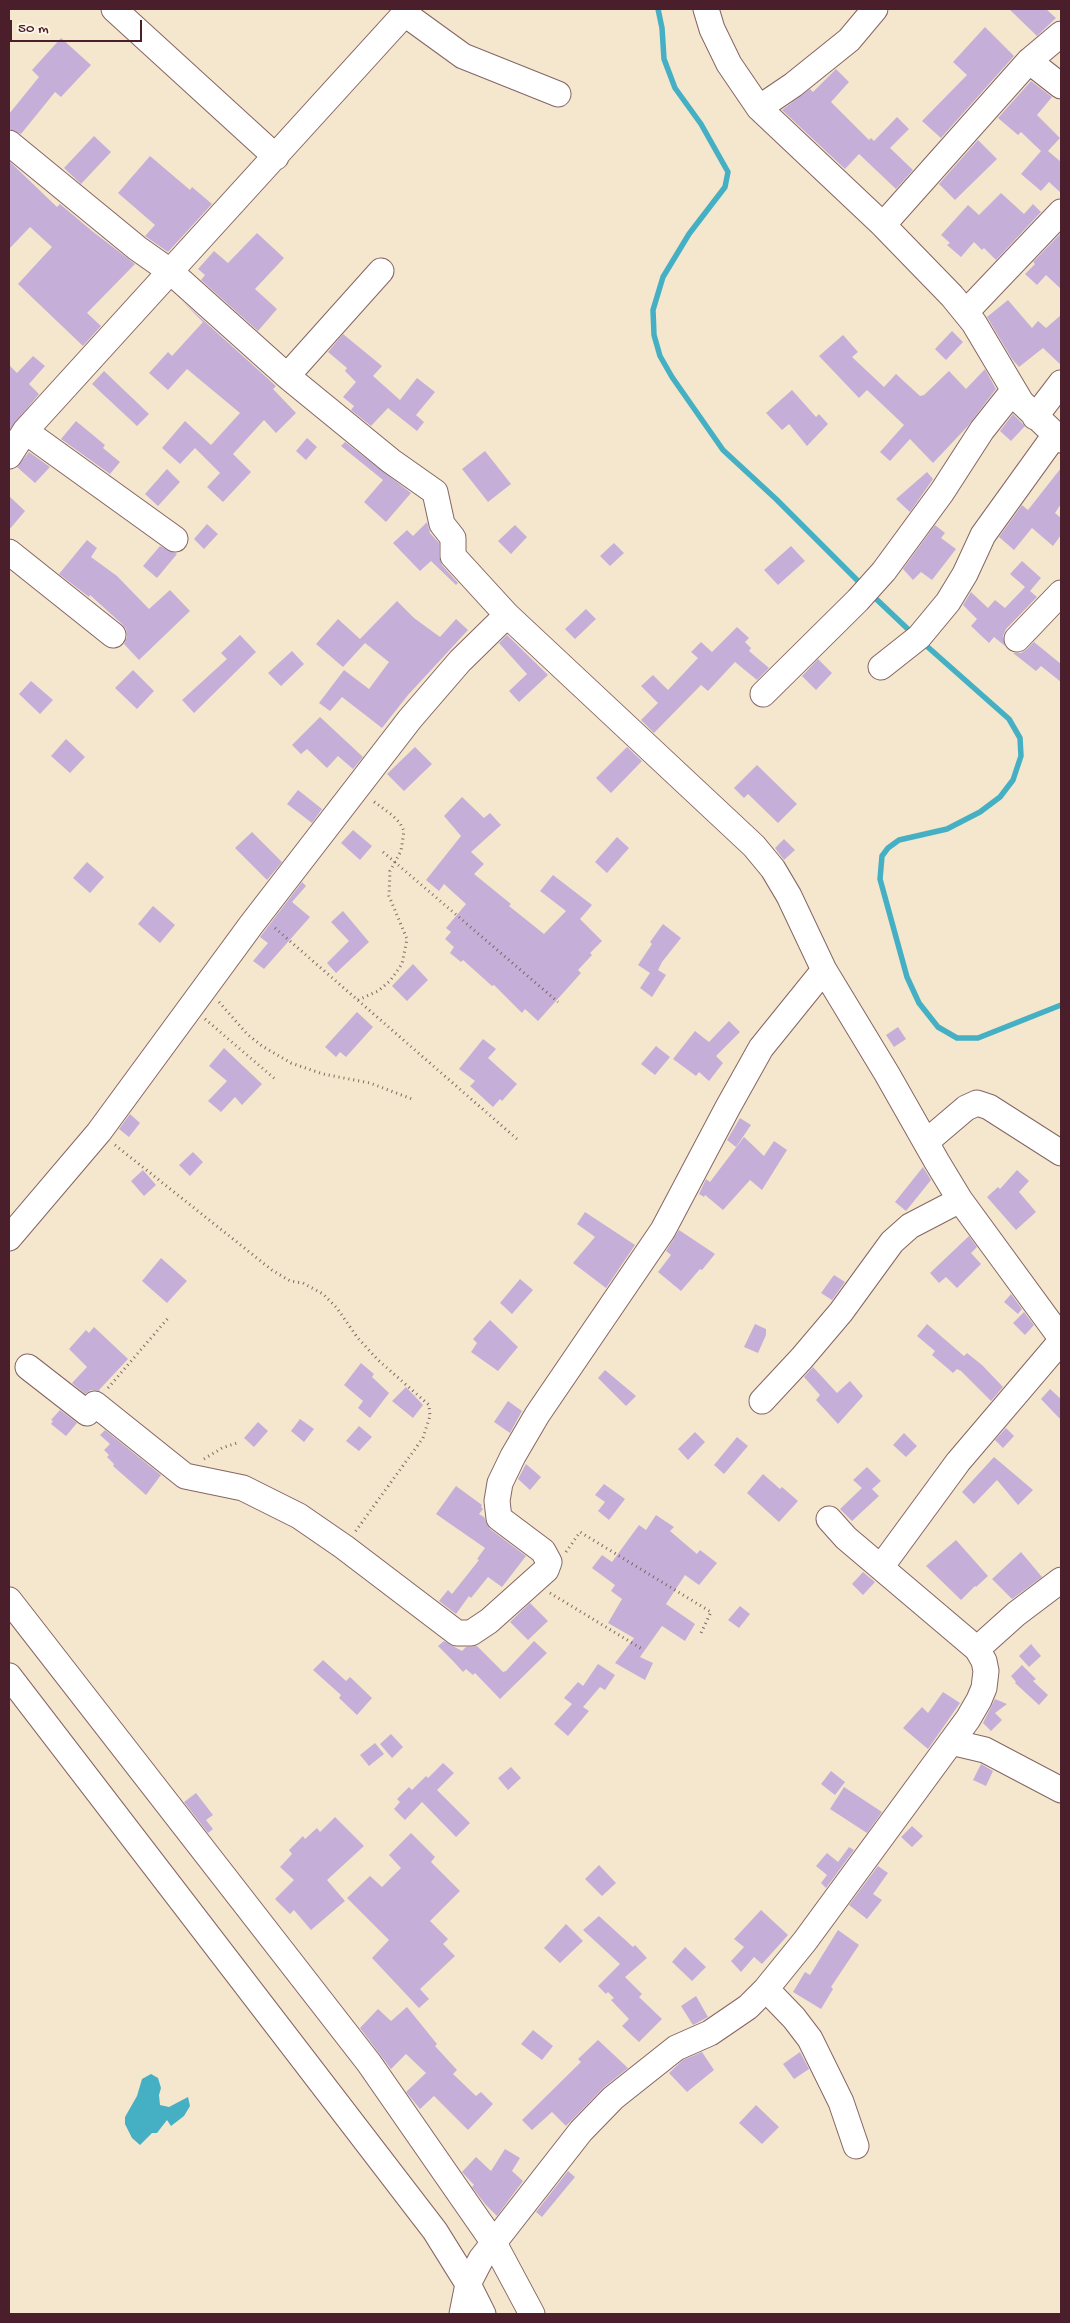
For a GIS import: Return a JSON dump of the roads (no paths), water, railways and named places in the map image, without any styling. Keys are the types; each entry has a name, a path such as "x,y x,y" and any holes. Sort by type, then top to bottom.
{"street":[{"path":"114,9 276,157"},
{"path":"706,9 712,29 729,64 759,108 883,225 966,312 1013,391 1035,417 1058,438 983,535 965,574 948,602 914,641 880,667"},
{"path":"759,108 793,85 849,40 875,9"},
{"path":"9,454 25,431 407,11 463,56 558,94"},
{"path":"883,225 1029,61 1061,34"},
{"path":"1029,61 1061,86"},
{"path":"9,143 137,248 171,272 287,376 391,461 435,492 442,524 453,538 454,556 507,614 754,846 773,869 790,896 824,970 960,1200 1061,1340 958,1462 881,1567"},
{"path":"966,312 1061,212"},
{"path":"287,376 381,271"},
{"path":"1035,417 1061,383"},
{"path":"763,694 864,593 942,492 982,430 1013,391"},
{"path":"25,431 175,539"},
{"path":"9,552 113,635"},
{"path":"1017,639 1061,592"},
{"path":"9,1238 99,1132 259,914 410,719 460,661 507,614"},
{"path":"28,1367 87,1413 95,1404 185,1476 243,1488 299,1516 344,1546 457,1633 464,1635 478,1630 546,1570 549,1562 547,1555 499,1518 496,1500 500,1483 537,1415 664,1230 728,1106 761,1048 824,970"},
{"path":"926,1142 966,1108 977,1103 989,1107 1061,1153"},
{"path":"762,1401 802,1358 840,1312 892,1242 910,1226 960,1200"},
{"path":"462,2314 468,2284 481,2258 581,2131 613,2098 676,2048 710,2032 748,2006 766,1989 806,1941 968,1719 984,1688 986,1670 984,1661 977,1649 846,1538 829,1519"},
{"path":"977,1649 1016,1614 1061,1580"},
{"path":"9,1600 369,2063 494,2243 532,2314"},
{"path":"9,1676 435,2231 468,2284 483,2314"},
{"path":"951,1742 985,1750 1061,1790"},
{"path":"766,1989 794,2018 810,2039 841,2102 856,2146"}],"water":[{"path":"151,2074 158,2078 161,2088 159,2095 160,2105 169,2107 188,2097 190,2106 184,2116 171,2126 167,2120 157,2133 152,2133 140,2145 132,2138 125,2124 125,2117 137,2096 142,2079"}],"waterway":[{"path":"658,9 662,28 664,59 675,88 701,124 728,172 725,187 689,234 663,277 653,310 654,335 660,356 672,377 723,450 776,499 862,585"},
{"path":"872,595 912,633"},
{"path":"921,641 1009,719 1020,738 1021,756 1013,780 1000,797 980,812 947,829 899,840 888,848 882,856 880,879 907,977 919,1003 938,1027 957,1038 978,1038 1061,1005"}]}
